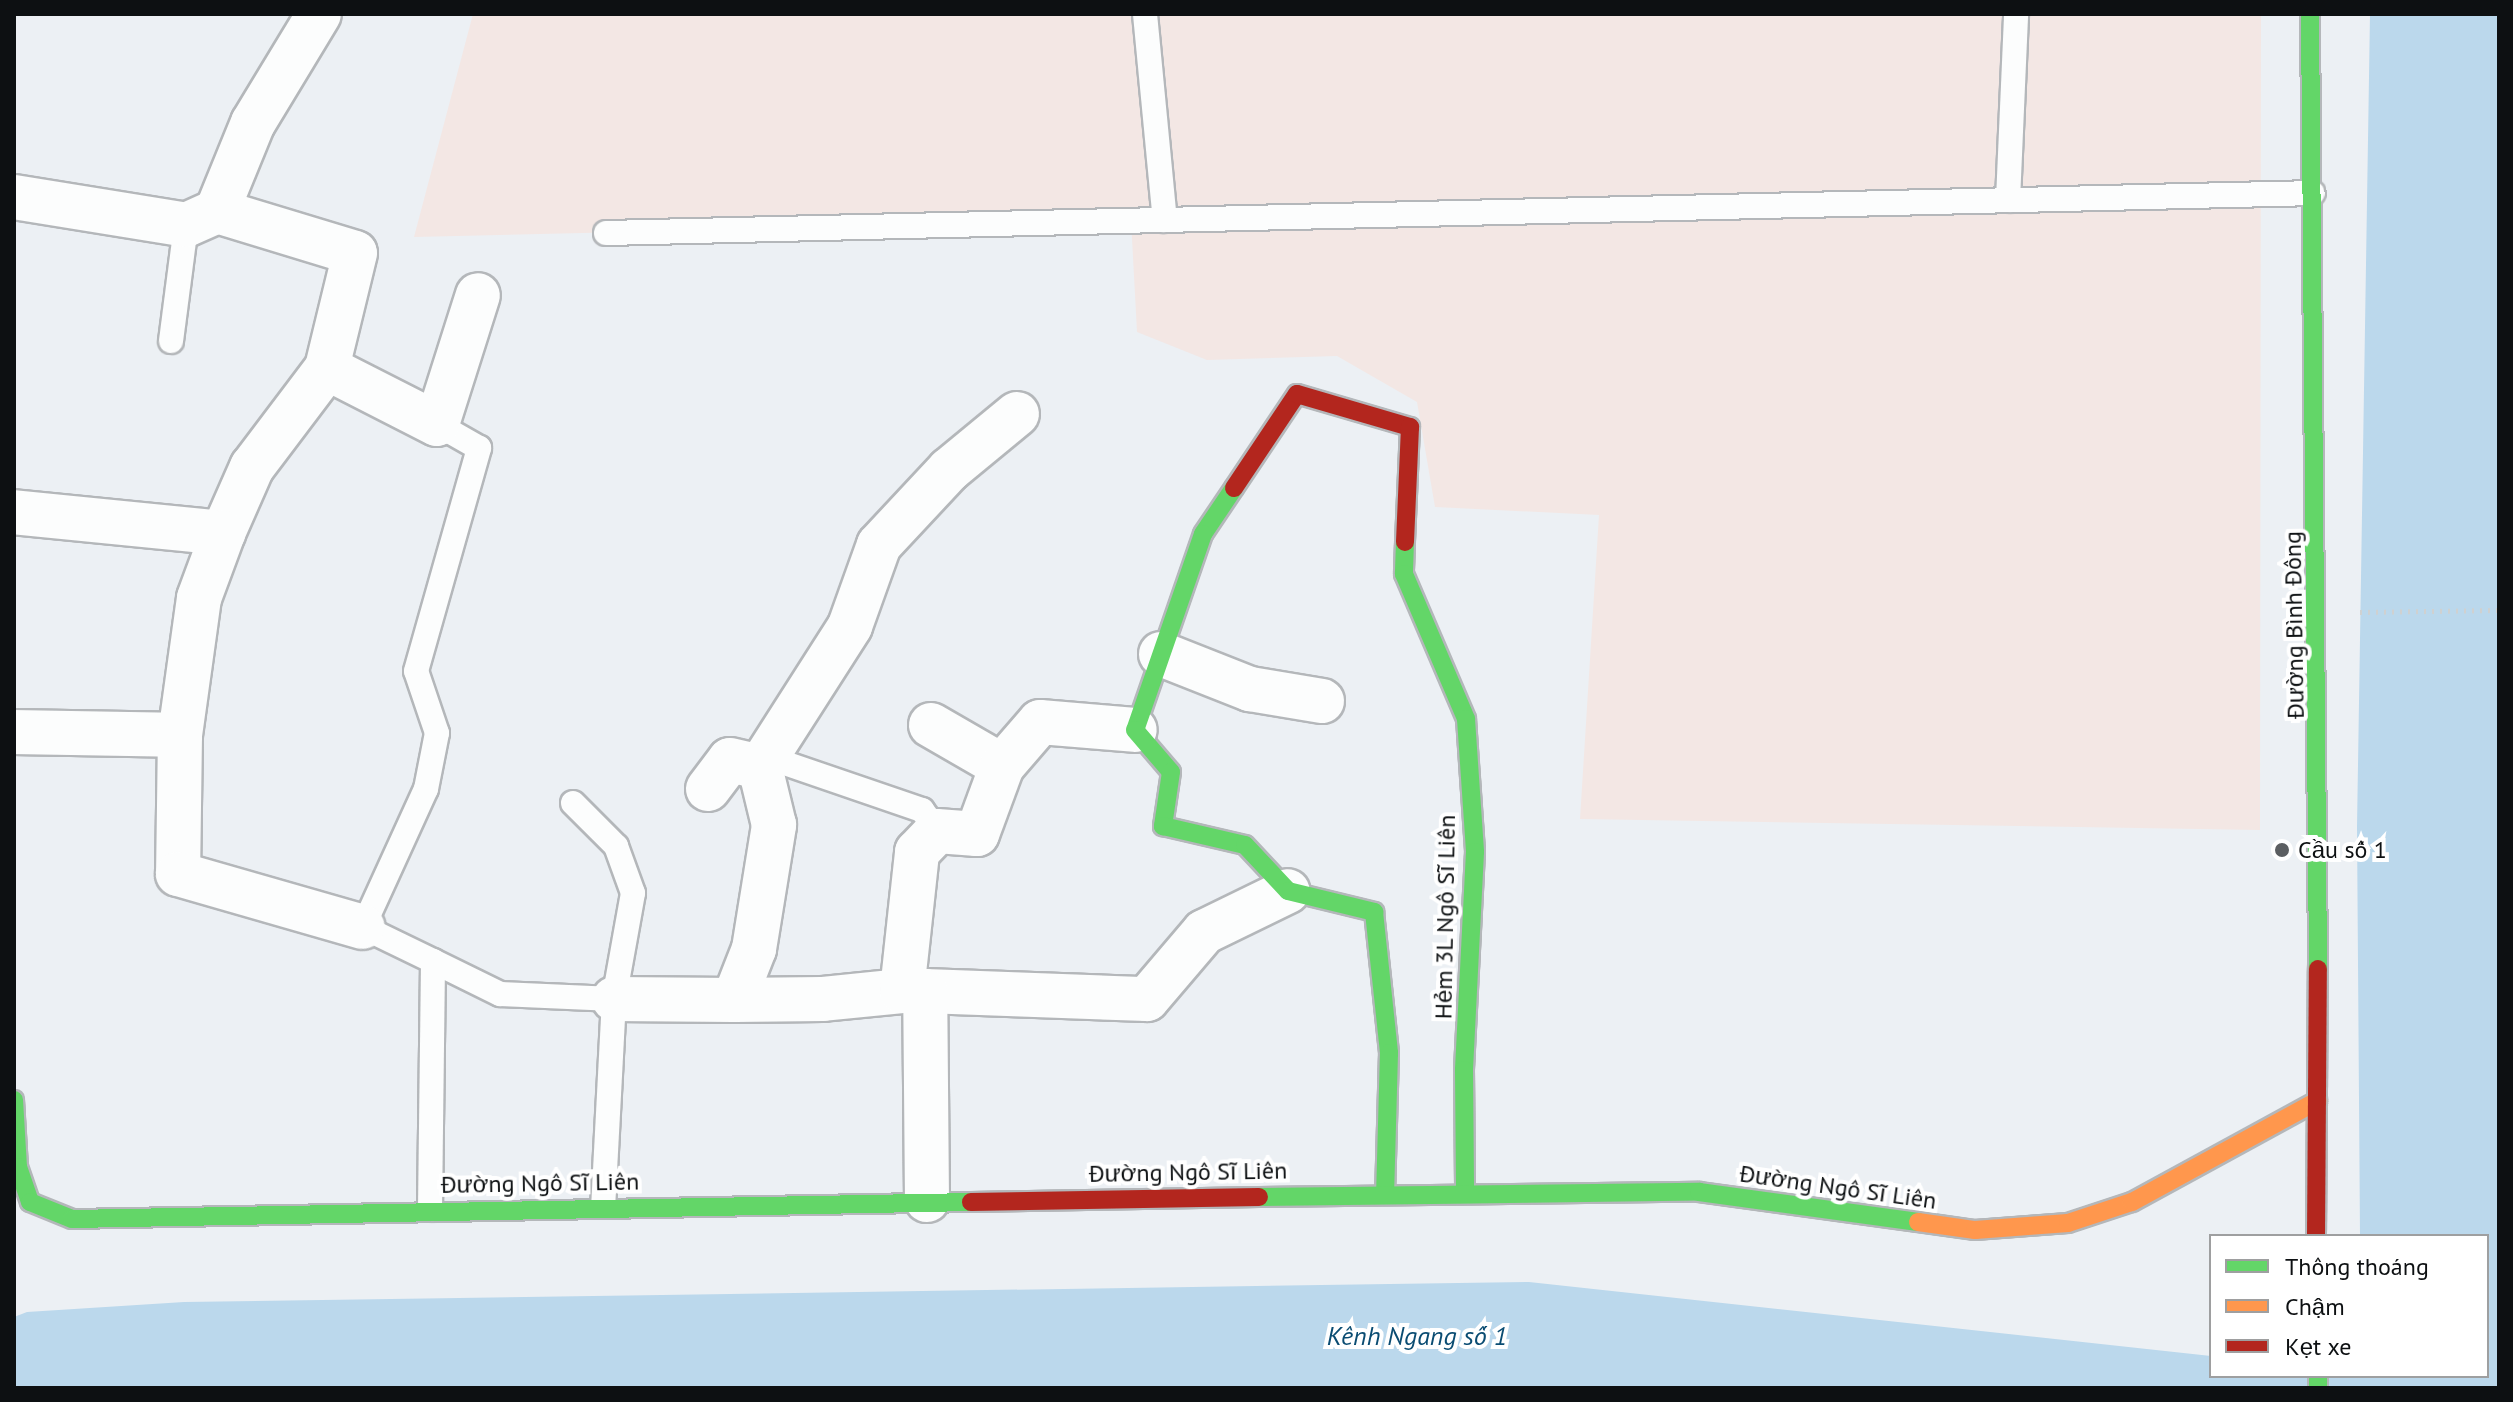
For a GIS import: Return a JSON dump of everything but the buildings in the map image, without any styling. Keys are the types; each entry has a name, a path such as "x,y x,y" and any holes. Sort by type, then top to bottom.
{"street":[{"path":"202,218 253,123 319,14"},
{"name":"Đường Bình Đông","path":"2310,14 2320,724 2316,1234"},
{"path":"14,197 202,218 355,253 327,368 252,467 199,598 180,735 178,874 363,927"},
{"path":"327,368 437,424 478,295"},
{"name":"Hẻm 3L Ngô Sĩ Liên","path":"1161,654 1203,534 1297,394 1410,427 1404,574 1466,719 1475,852 1464,1070 1465,1192"},
{"path":"734,1000 754,949 774,825 764,762 850,626 879,545 949,470 1017,414"},
{"path":"14,512 223,533"},
{"path":"1135,730 1161,654 1250,689 1322,701"},
{"path":"927,1200 913,991 917,852 937,831 977,834 1002,766 1040,722 1135,730 1171,772 1163,826 1245,845 1288,891 1374,912 1389,1053 1385,1193"},
{"path":"931,725 1002,766"},
{"path":"14,732 180,735"},
{"path":"708,789 730,760 764,762"},
{"path":"614,999 823,999 913,991 1147,999 1204,932 1288,891"},
{"name":"Đường Ngô Sĩ Liên","path":"14,1100 18,1167 30,1202 72,1219 927,1200 1465,1192 1699,1192 1975,1230 2022,1229 2068,1223 2132,1202 2317,1101"}],"lane":[{"path":"1145,14 1165,220"},
{"path":"2008,200 2016,14"},
{"path":"606,233 2313,193"},
{"path":"171,341 202,218"},
{"path":"437,424 479,448 416,671 437,733 426,789 363,927 500,994 614,999"},
{"path":"764,762 922,810 937,831"},
{"path":"573,803 616,846 633,893 614,999 603,1206"},
{"path":"430,1209 433,961"}],"path":[{"path":"2347,612 2499,610"}],"shaded area":[{"path":"473,14 2261,14 2260,830 1580,819 1599,515 1435,507 1417,402 1337,356 1207,360 1137,332 1131,220 414,237"}],"water":[{"name":"Kênh Ngang số 1","path":"2370,14 2499,14 2499,1388 14,1388 14,1317 27,1312 184,1302 1529,1282 2209,1356 2209,1378 2489,1378 2489,1234 2360,1234 2357,827"}],"traffic: fast":[{"path":"2310,14 2318,969"},
{"path":"1234,488 1203,534 1135,730 1171,772 1163,826 1245,845 1288,891 1374,912 1389,1053 1385,1193"},
{"path":"1405,542 1404,574 1466,719 1475,852 1464,1070 1465,1192"},
{"path":"14,1100 18,1167 30,1202 72,1219 971,1202"},
{"path":"1259,1197 1699,1192 1918,1222"},
{"path":"2318,1378 2318,1388"}],"traffic: slow":[{"path":"1918,1222 1975,1230 2068,1223 2132,1202 2317,1101"}],"traffic: jam":[{"path":"1234,488 1297,394 1410,427 1405,542"},
{"path":"2316,1234 2318,969"},
{"path":"971,1202 1259,1197"}],"place":[{"name":"Cầu số 1","path":"2282,850"}]}
